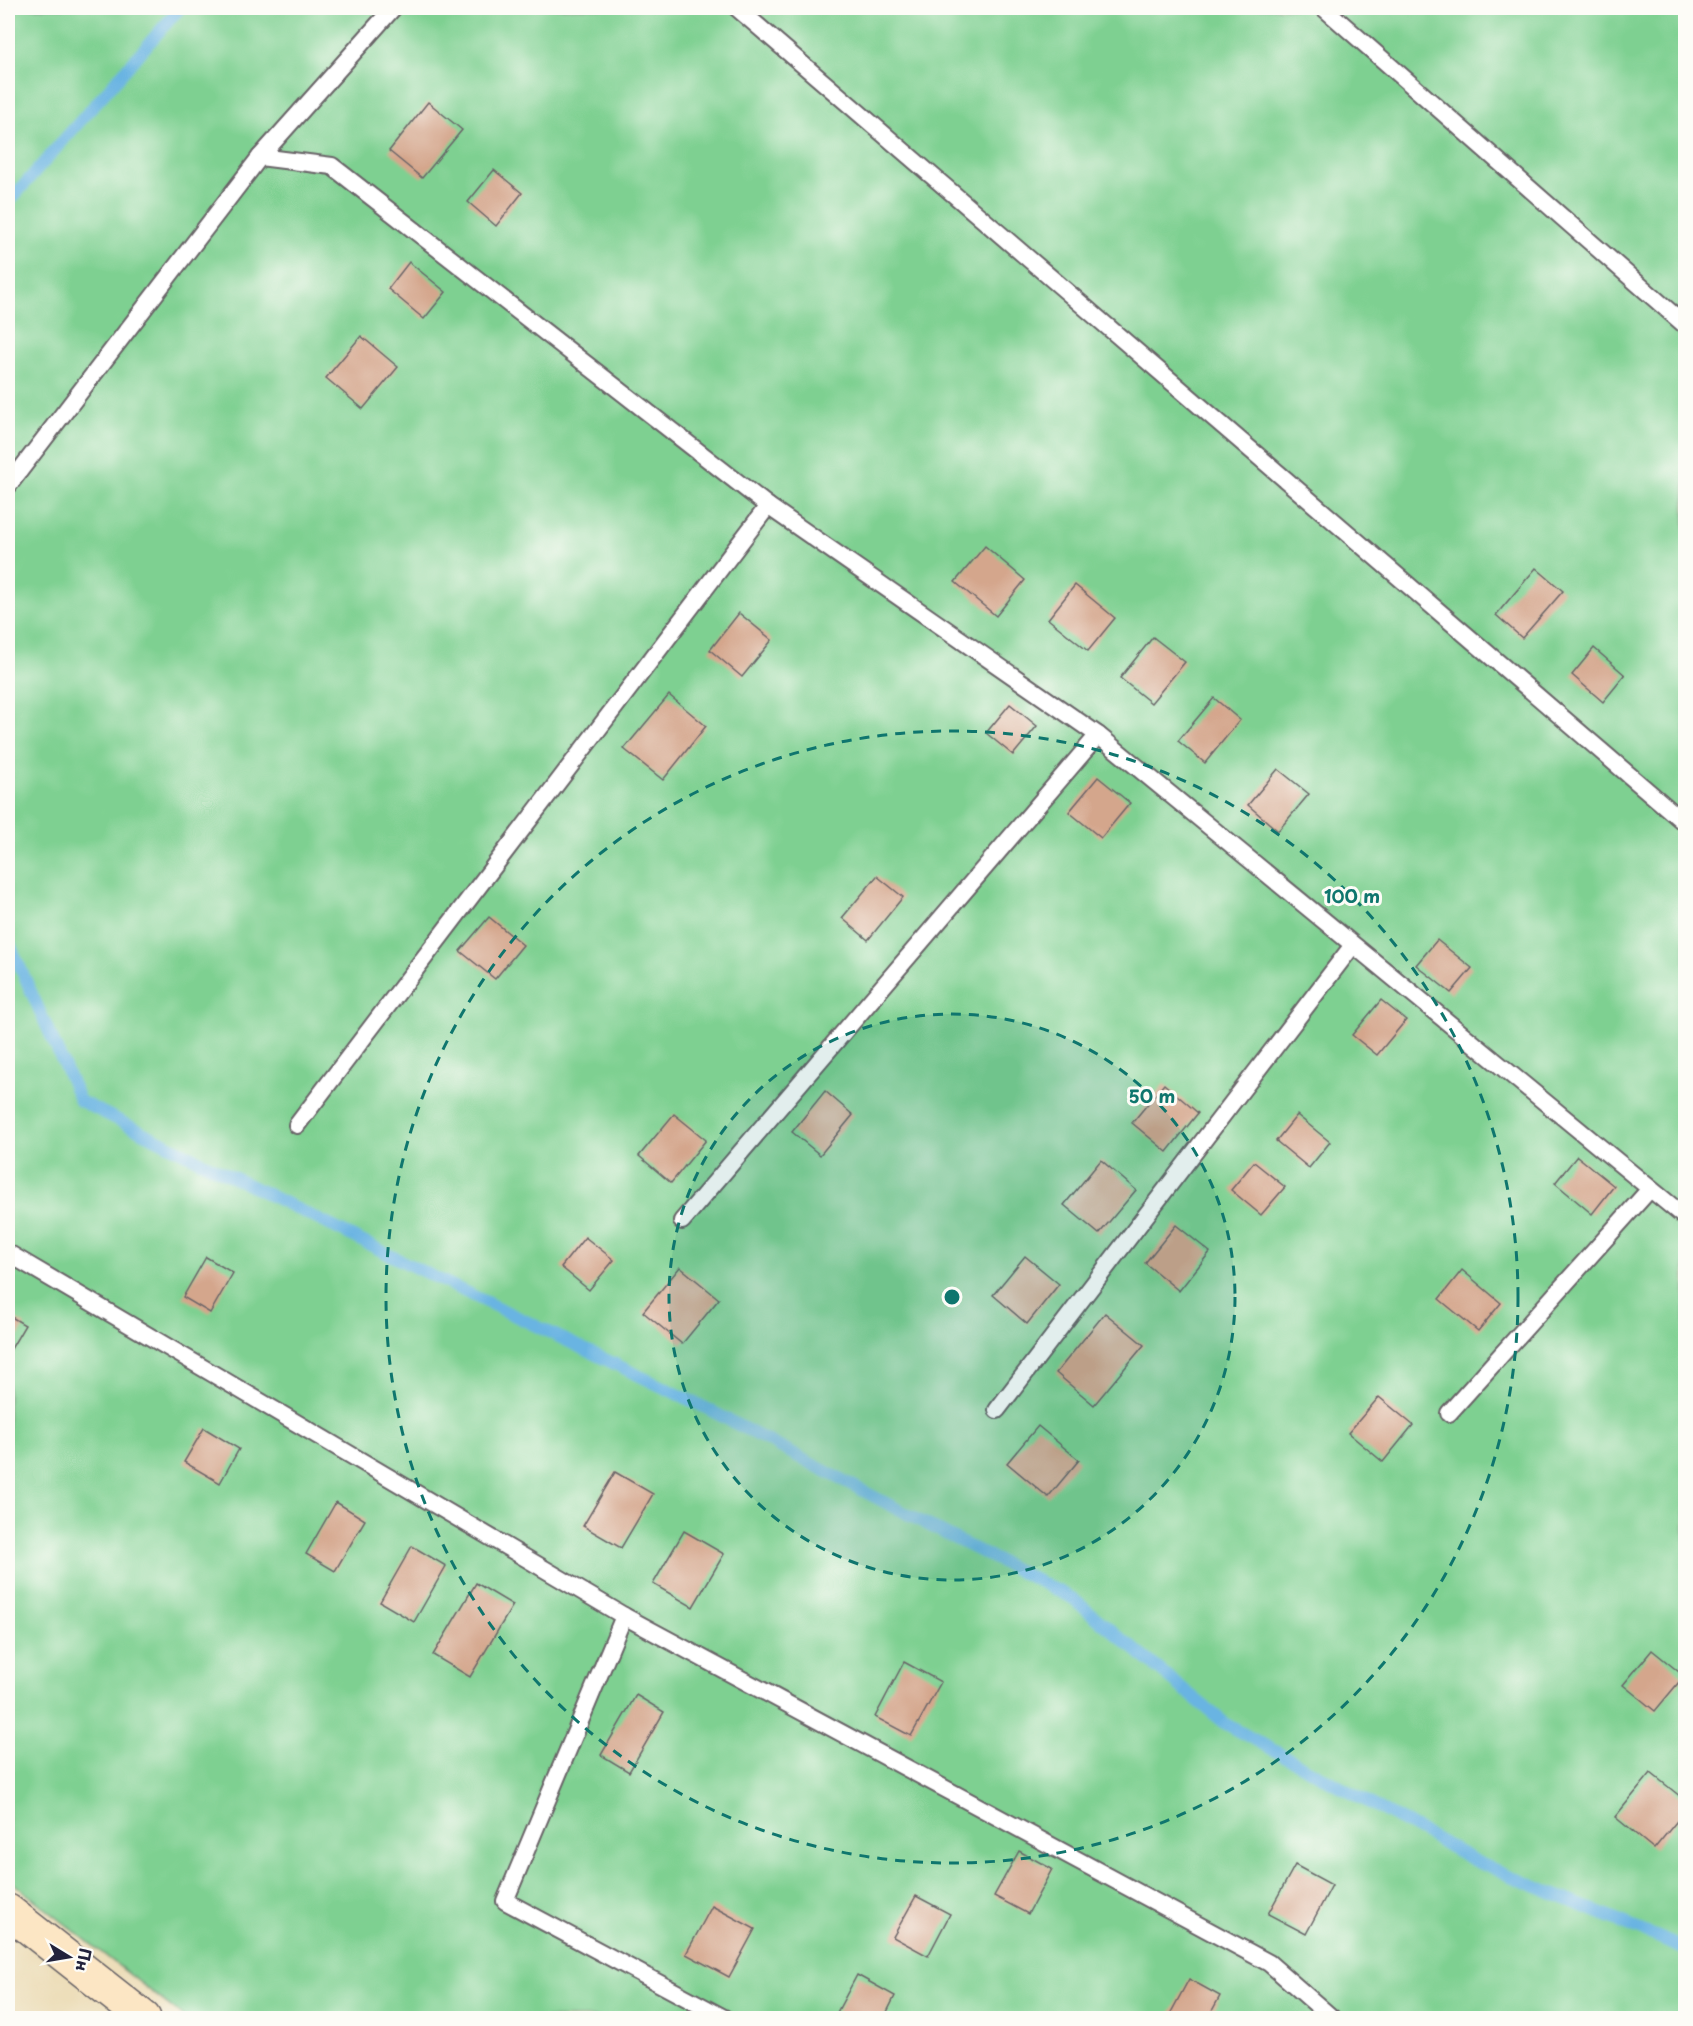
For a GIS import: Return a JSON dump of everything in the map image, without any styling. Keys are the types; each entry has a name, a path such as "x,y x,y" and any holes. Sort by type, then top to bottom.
{"street":[{"path":"8,1911 144,2019"}],"lane":[{"path":"8,486 260,157 393,8"},
{"path":"737,8 1686,824"},
{"path":"1324,8 1686,326"},
{"path":"260,157 332,166 768,507 1098,735 1686,1218"},
{"path":"297,1125 768,507"},
{"path":"682,1221 1098,735"},
{"path":"997,1410 1353,945"},
{"path":"1449,1413 1650,1189"},
{"path":"8,1253 624,1616 1269,1963 1332,2019"},
{"path":"624,1616 505,1901 724,2019"}],"green space":[{"path":"8,8 1685,8 1685,2018 185,2018 8,1879"}],"building":[{"path":"428,102 462,130 422,178 389,151"},
{"path":"494,170 522,193 496,226 468,202"},
{"path":"409,262 446,292 424,319 388,289"},
{"path":"361,336 398,367 363,409 326,378"},
{"path":"985,546 1025,580 996,616 955,582"},
{"path":"1536,568 1563,591 1522,638 1496,615"},
{"path":"1075,585 1115,618 1088,651 1048,619"},
{"path":"739,613 772,640 742,677 710,650"},
{"path":"1153,637 1185,662 1151,703 1120,678"},
{"path":"1594,648 1625,675 1603,702 1572,675"},
{"path":"669,695 706,726 663,780 624,749"},
{"path":"1214,698 1240,720 1205,763 1178,741"},
{"path":"1010,704 1037,726 1013,755 986,733"},
{"path":"1278,769 1309,794 1278,831 1248,805"},
{"path":"1098,777 1130,803 1101,838 1069,812"},
{"path":"877,876 903,897 868,940 842,918"},
{"path":"489,917 523,945 495,979 460,951"},
{"path":"1437,940 1472,968 1451,993 1416,965"},
{"path":"1381,1000 1406,1020 1377,1055 1352,1035"},
{"path":"1164,1084 1198,1113 1167,1152 1132,1123"},
{"path":"825,1091 853,1115 820,1155 792,1132"},
{"path":"674,1114 706,1140 671,1183 639,1156"},
{"path":"1297,1115 1330,1142 1309,1168 1276,1141"},
{"path":"1577,1156 1614,1186 1592,1214 1555,1183"},
{"path":"1101,1160 1136,1190 1099,1234 1064,1205"},
{"path":"1254,1162 1285,1187 1261,1215 1231,1190"},
{"path":"1176,1225 1210,1252 1179,1291 1145,1263"},
{"path":"585,1237 614,1260 589,1290 561,1267"},
{"path":"1025,1256 1059,1284 1027,1324 993,1295"},
{"path":"206,1257 233,1273 210,1313 183,1297"},
{"path":"680,1267 719,1299 682,1344 643,1312"},
{"path":"1462,1270 1501,1303 1478,1331 1439,1299"},
{"path":"1105,1313 1144,1345 1094,1405 1056,1373"},
{"path":"8,1315 25,1325 8,1354"},
{"path":"1379,1397 1413,1425 1383,1462 1348,1433"},
{"path":"1038,1426 1079,1460 1048,1497 1007,1463"},
{"path":"204,1428 239,1449 220,1483 184,1462"},
{"path":"615,1472 653,1494 621,1548 583,1526"},
{"path":"336,1502 365,1520 335,1571 306,1554"},
{"path":"684,1531 724,1554 693,1607 653,1584"},
{"path":"412,1546 446,1566 414,1622 380,1602"},
{"path":"476,1583 513,1605 470,1677 433,1655"},
{"path":"1652,1650 1684,1676 1655,1711 1623,1685"},
{"path":"904,1662 941,1682 911,1736 875,1717"},
{"path":"636,1695 664,1712 629,1772 601,1755"},
{"path":"1651,1773 1686,1801 1686,1810 1654,1849 1615,1817"},
{"path":"1019,1851 1052,1869 1028,1914 994,1896"},
{"path":"1295,1865 1332,1885 1306,1934 1268,1914"},
{"path":"916,1896 950,1914 928,1956 893,1937"},
{"path":"712,1906 755,1929 729,1977 686,1954"},
{"path":"857,1975 895,1996 884,2018 834,2018"},
{"path":"1189,1979 1220,1996 1208,2018 1168,2018"}],"waterway":[{"path":"8,203 180,8"},
{"path":"8,940 80,1101 422,1271 700,1405 1072,1598 1226,1724 1479,1863 1686,1949"}]}
